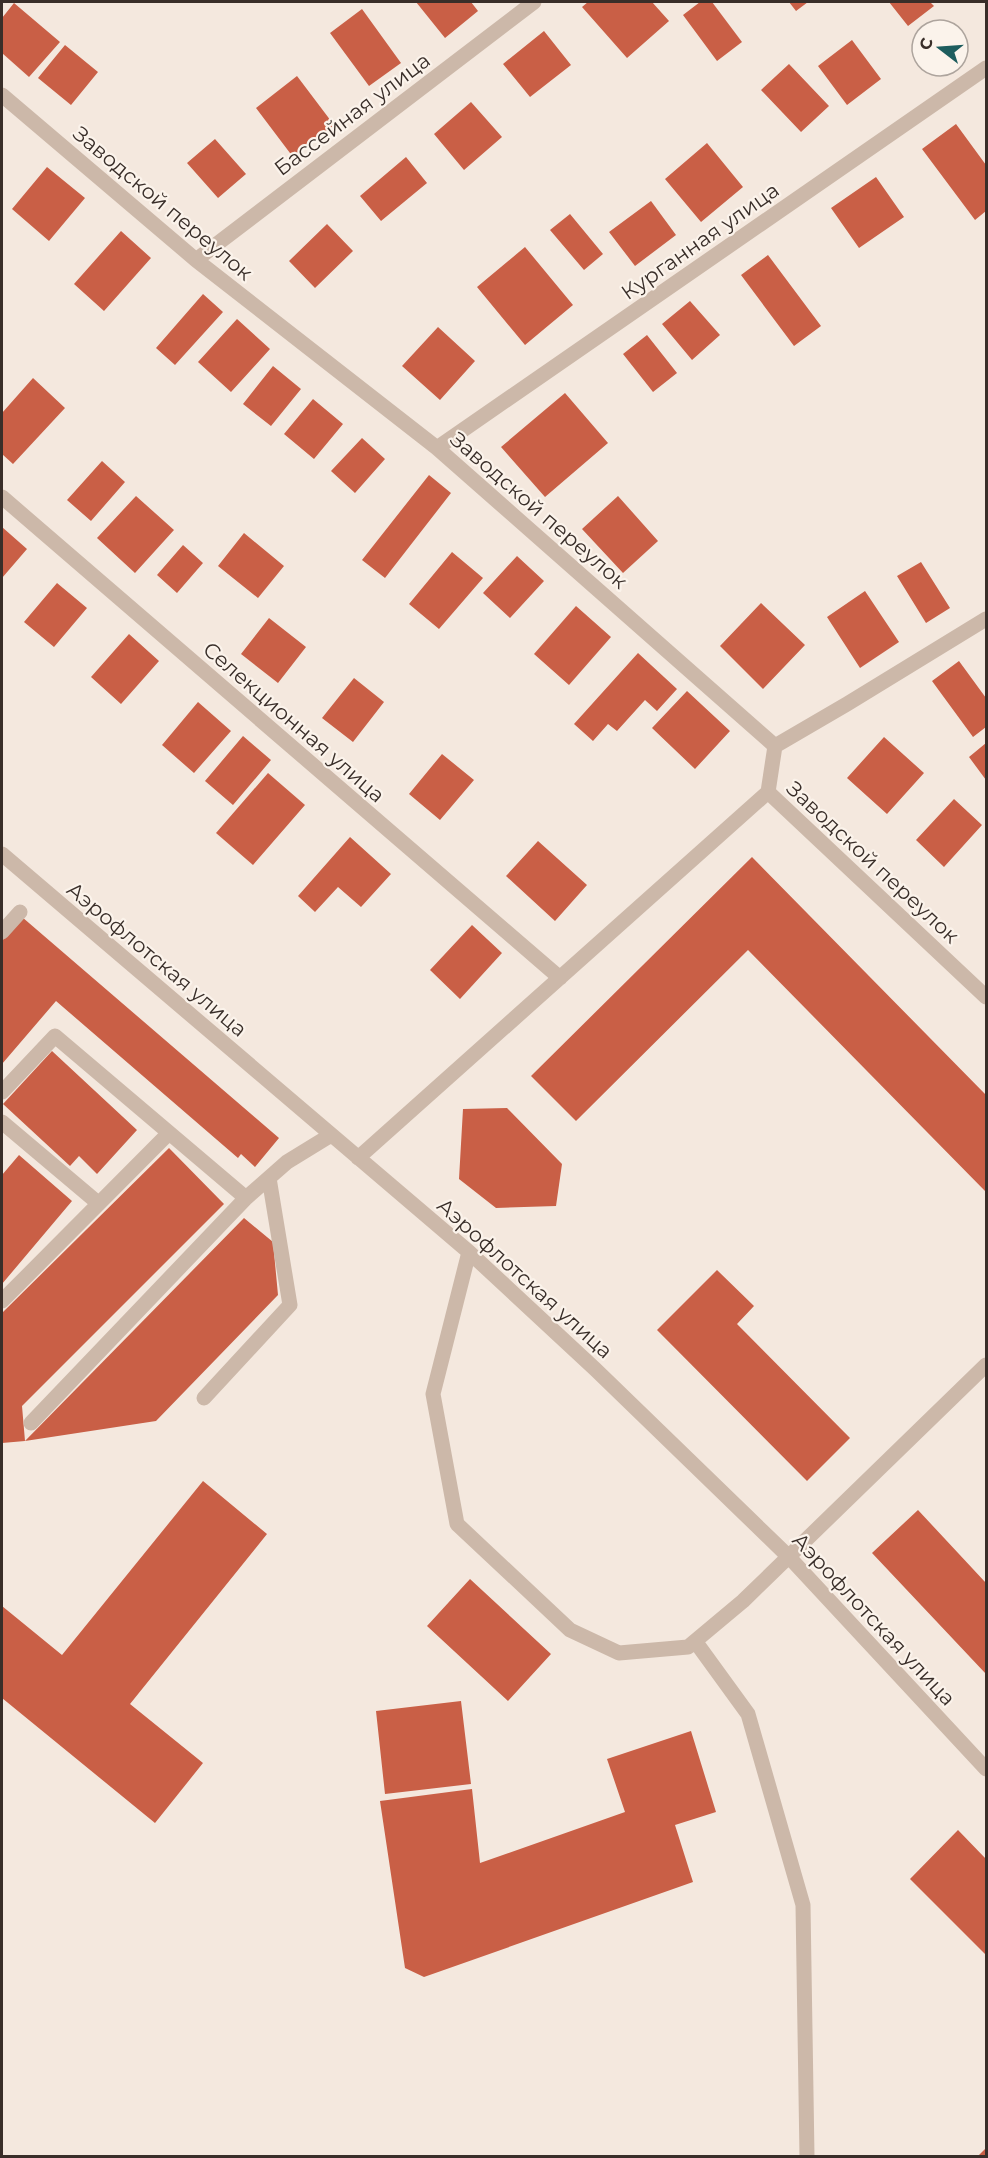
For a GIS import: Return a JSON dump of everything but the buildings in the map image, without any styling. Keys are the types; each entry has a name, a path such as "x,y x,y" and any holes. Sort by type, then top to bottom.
{"street":[{"name":"Бассейная улица","path":"196,260 534,2"},
{"name":"Курганная улица","path":"437,448 987,68"},
{"name":"Заводской переулок","path":"2,95 196,260 437,448 775,746 768,792 987,996"},
{"name":"Селекционная улица","path":"2,497 560,978"},
{"path":"775,746 987,619"},
{"path":"358,1158 768,792"},
{"name":"Аэрофлотская улица","path":"2,854 469,1252 596,1370 789,1557 987,1769"},
{"path":"2,932 20,912"},
{"path":"2,1092 55,1036 246,1198"},
{"path":"2,1122 98,1203"},
{"path":"2,1300 169,1133"},
{"path":"31,1423 246,1198 287,1162 331,1135"},
{"path":"204,1398 290,1305 269,1178"},
{"path":"469,1252 432,1394 457,1524 570,1630 619,1653 688,1647 743,1601 987,1365"},
{"path":"695,1641 748,1714 803,1905 807,2157"}]}
